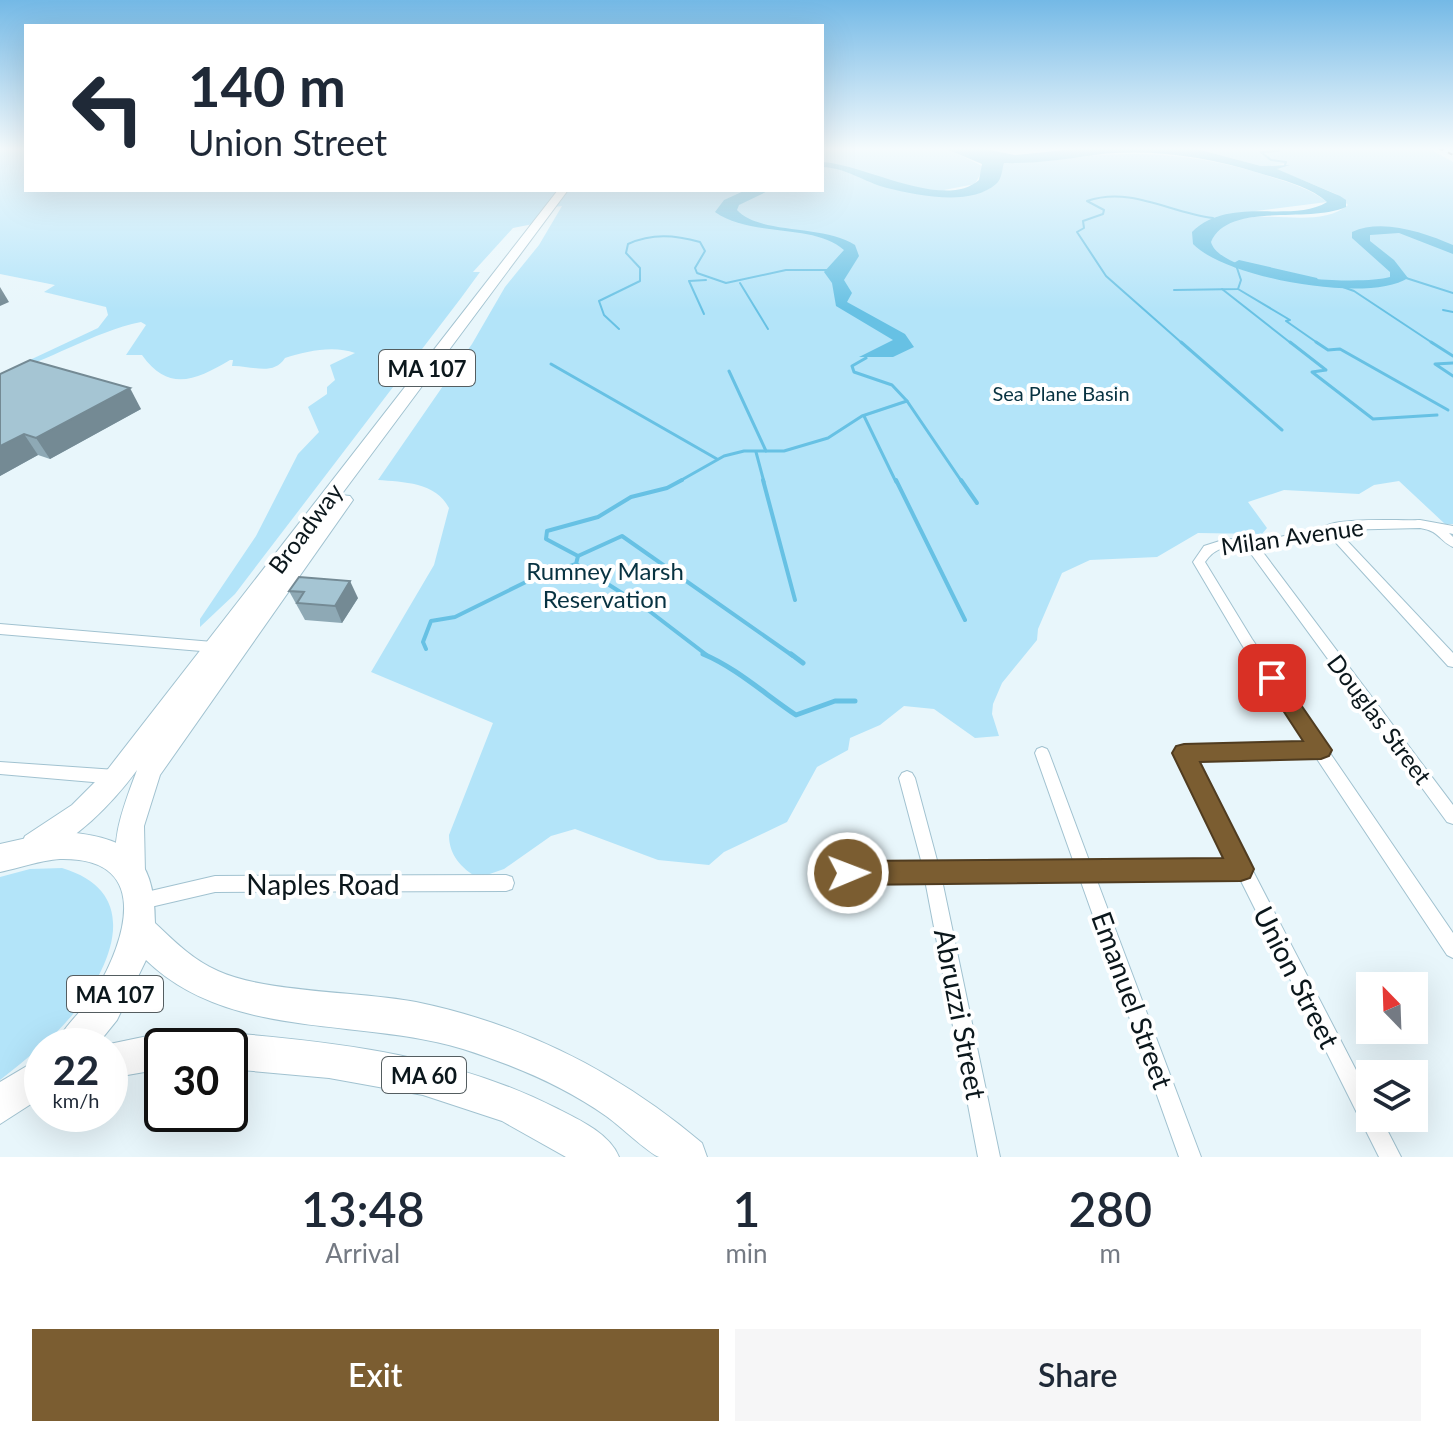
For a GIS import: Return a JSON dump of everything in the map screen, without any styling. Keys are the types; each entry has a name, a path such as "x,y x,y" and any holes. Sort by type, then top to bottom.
{"highway":[{"name":"MA 60","path":"0,858 30,849 66,845 96,849 113,856 138,902 192,978 223,991 448,1025 523,1050 613,1098 688,1157"},
{"name":"MA 107","path":"87,1028 116,992 138,902"},
{"name":"MA 60","path":"248,1053 371,1065 439,1078 514,1105 600,1157"}],"main road":[{"name":"Broadway","path":"30,849 81,813 117,777 554,202"},
{"name":"Broadway","path":"138,902 131,826 149,771 563,202"}],"street":[{"name":"Milan Avenue","path":"1321,750 1200,567 1199,557 1208,549 1230,542 1267,544 1328,527 1420,524 1453,530"},
{"path":"1328,527 1453,662"},
{"path":"1436,527 1453,543"},
{"name":"Douglas Street","path":"1250,544 1453,817"},
{"path":"0,629 213,647"},
{"path":"1321,750 1453,949"},
{"name":"Union Street","path":"1321,750 1184,753 1390,1157"},
{"name":"Emanuel Street","path":"1042,753 1190,1157"},
{"path":"0,768 117,777"},
{"name":"Abruzzi Street","path":"907,778 932,872 989,1157"},
{"path":"848,873 1241,869"},
{"name":"Naples Road","path":"138,902 215,884 506,883"}],"green space":[{"path":"0,202 1327,202 1256,211 1199,226 1213,235 1226,224 1242,218 1316,217 1348,205 1345,202 1453,202 1453,524 1445,524 1399,481 1374,485 1359,494 1284,490 1248,502 1267,528 1262,534 1198,533 1157,557 1090,560 1062,573 1038,629 1037,640 1002,683 993,704 992,714 999,736 975,738 934,709 904,706 880,725 850,738 848,750 817,767 787,822 724,852 709,865 658,860 575,829 551,836 504,869 478,878 457,860 449,835 493,723 371,672 434,565 449,508 443,499 427,488 378,480 472,344 505,287 539,245 562,206 554,207 538,223 513,228 473,272 480,272 235,594 200,627 200,619 256,536 298,454 319,432 308,407 327,394 327,387 335,380 330,365 355,353 338,349 311,351 285,358 268,369 232,366 233,360 230,360 194,377 173,379 162,375 142,355 126,355 146,325 141,322 0,374 98,328 108,315 106,307 44,292 55,285 0,274"},
{"path":"62,868 87,879 104,894 112,912 113,932 100,974 73,1014 60,1028 24,1028 24,1060 0,1080 0,877 30,869"}],"shaded area":[{"path":"723,202 745,202 737,210 747,218 776,227 842,238 855,245 859,256 844,280 852,293 847,302 905,334 914,347 893,357 859,357 893,340 836,306 832,283 824,272 844,250 816,236 747,225 715,212"},
{"path":"1327,202 1346,202 1346,207 1311,214 1251,217 1220,229 1211,242 1220,254 1239,264 1264,271 1322,279 1374,280 1390,277 1390,272 1352,238 1352,232 1364,228 1390,227 1429,236 1453,245 1453,254 1399,233 1370,235 1370,241 1394,260 1408,278 1389,285 1331,288 1265,277 1210,256 1193,244 1192,232 1207,221 1224,215 1296,211"}],"building":[{"path":"30,360 130,388 36,438 24,434 0,446 0,374"},
{"path":"299,577 350,581 335,606 297,603 304,592 289,591"}],"waterway":[{"path":"1089,202 1104,210 1103,214 1083,221 1084,228 1077,232 1106,276 1183,344"},
{"path":"1150,202 1213,218"},
{"path":"619,329 604,315 599,301 640,281 640,268 626,253 628,244 637,240 664,236 700,242 705,251 695,268 697,273 726,283 786,270 828,270"},
{"path":"1239,264 1312,281"},
{"path":"1236,265 1241,280 1238,289"},
{"path":"1406,278 1453,293"},
{"path":"704,314 689,281 706,280"},
{"path":"740,283 768,329"},
{"path":"1340,286 1354,291 1434,344"},
{"path":"1174,290 1222,289"},
{"path":"1222,289 1292,344"},
{"path":"1222,289 1238,289"},
{"path":"1238,289 1290,320 1286,321 1319,344"},
{"path":"1443,310 1453,312"},
{"path":"1181,342 1282,430"},
{"path":"1290,342 1326,370 1312,372 1373,419 1437,415"},
{"path":"1431,342 1453,356"},
{"path":"1319,344 1328,350 1340,349 1448,410"},
{"path":"866,358 852,366 854,372 892,385 907,401"},
{"path":"1453,363 1435,364 1453,376"},
{"path":"551,364 717,459"},
{"path":"729,371 766,451"},
{"path":"766,451 784,451 828,438 862,416 907,401"},
{"path":"907,401 962,482"},
{"path":"864,416 896,482"},
{"path":"678,482 724,456 744,451 766,451"},
{"path":"756,452 764,482"},
{"path":"578,556 546,539 547,531 598,517 631,497 667,488 682,480"},
{"path":"763,480 795,600"},
{"path":"896,480 965,620"},
{"path":"961,480 977,503"},
{"path":"578,556 622,536 793,656"},
{"path":"576,564 578,556"},
{"path":"426,649 423,642 431,621 455,617 532,579 576,564"},
{"path":"576,564 644,607 708,656"},
{"path":"703,654 739,674 796,715 835,701 855,701"},
{"path":"791,654 803,663"}],"route":[{"path":"848,873 1241,869 1184,753 1321,750 1272,678"}],"park label":[{"name":"Sea Plane Basin","path":"1061,393"},
{"name":"Rumney Marsh Reservation","path":"605,584"}]}
